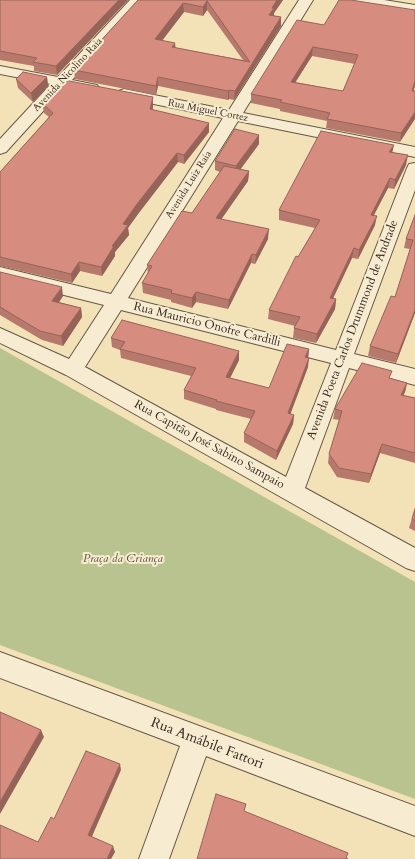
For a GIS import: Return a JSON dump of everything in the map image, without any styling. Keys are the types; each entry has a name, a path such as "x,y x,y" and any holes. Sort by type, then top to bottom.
{"street":[{"name":"Avenida Nicolino Raia","path":"0,149 137,0"},
{"name":"Avenida Luiz Raia","path":"73,370 306,0"},
{"path":"359,0 415,9"},
{"name":"Rua Miguel Cortez","path":"0,70 415,152"},
{"name":"Avenida Poeta Carlos Drummond de Andrade","path":"292,492 415,168"},
{"name":"Rua Mauricio Onofre Cardilli","path":"0,273 415,377"},
{"name":"Rua Capitão José Sabino Sampaio","path":"0,334 73,370 415,560"},
{"name":"Rua Amábile Fattori","path":"0,665 415,821"},
{"path":"154,859 197,740"}],"green space":[{"name":"Praça da Criança","path":"0,348 415,582 415,799 0,645"}],"building":[{"path":"0,0 119,0 56,66 33,62 37,58 0,51"},
{"path":"138,0 277,0 269,15 281,17 235,91 228,91 158,77 156,86 74,70","holes":["207,1 250,62 172,47 175,43 155,39 183,3 203,7"]},
{"path":"339,0 351,0 415,10 415,81 412,91 415,91 415,112 401,133 327,119 330,113 280,102 282,100 251,94 297,20 324,25","holes":["313,47 358,55 343,91 291,82"]},
{"path":"23,72 47,77 31,93 16,79"},
{"path":"64,80 153,97 150,109 209,123 184,155 177,153 137,204 123,224 128,225 112,246 114,246 101,267 79,262 71,274 0,257 0,172 53,113 42,103"},
{"path":"235,129 259,135 236,166 215,161"},
{"path":"321,131 394,145 389,152 408,155 395,180 390,178 371,215 377,216 359,250 354,248 330,298 336,299 317,334 294,328 300,317 269,310 296,256 298,257 320,220 279,210"},
{"path":"224,166 249,171 216,218 269,229 256,255 252,254 229,300 196,292 192,298 171,293 172,290 142,283 152,266 147,265 182,211 192,213"},
{"path":"415,215 415,310 398,354 370,346 391,296 395,297 413,240 406,239"},
{"path":"0,272 62,287 52,301 81,308 61,336 40,331 0,307"},
{"path":"122,320 239,351 226,377 269,388 287,344 309,349 305,357 309,358 288,413 294,415 277,451 244,433 255,411 216,401 217,400 184,390 196,368 120,349 125,342 111,338"},
{"path":"362,363 392,371 389,378 407,383 401,395 415,398 415,453 382,444 371,474 339,468 329,454 342,411 335,409"},
{"path":"415,509 415,521 412,519"},
{"path":"0,712 41,730 0,802"},
{"path":"86,751 120,764 88,835 113,846 107,859 0,859 0,825 38,842 51,817 54,819"},
{"path":"216,794 246,804 244,811 348,853 346,858 348,859 197,859"}]}
